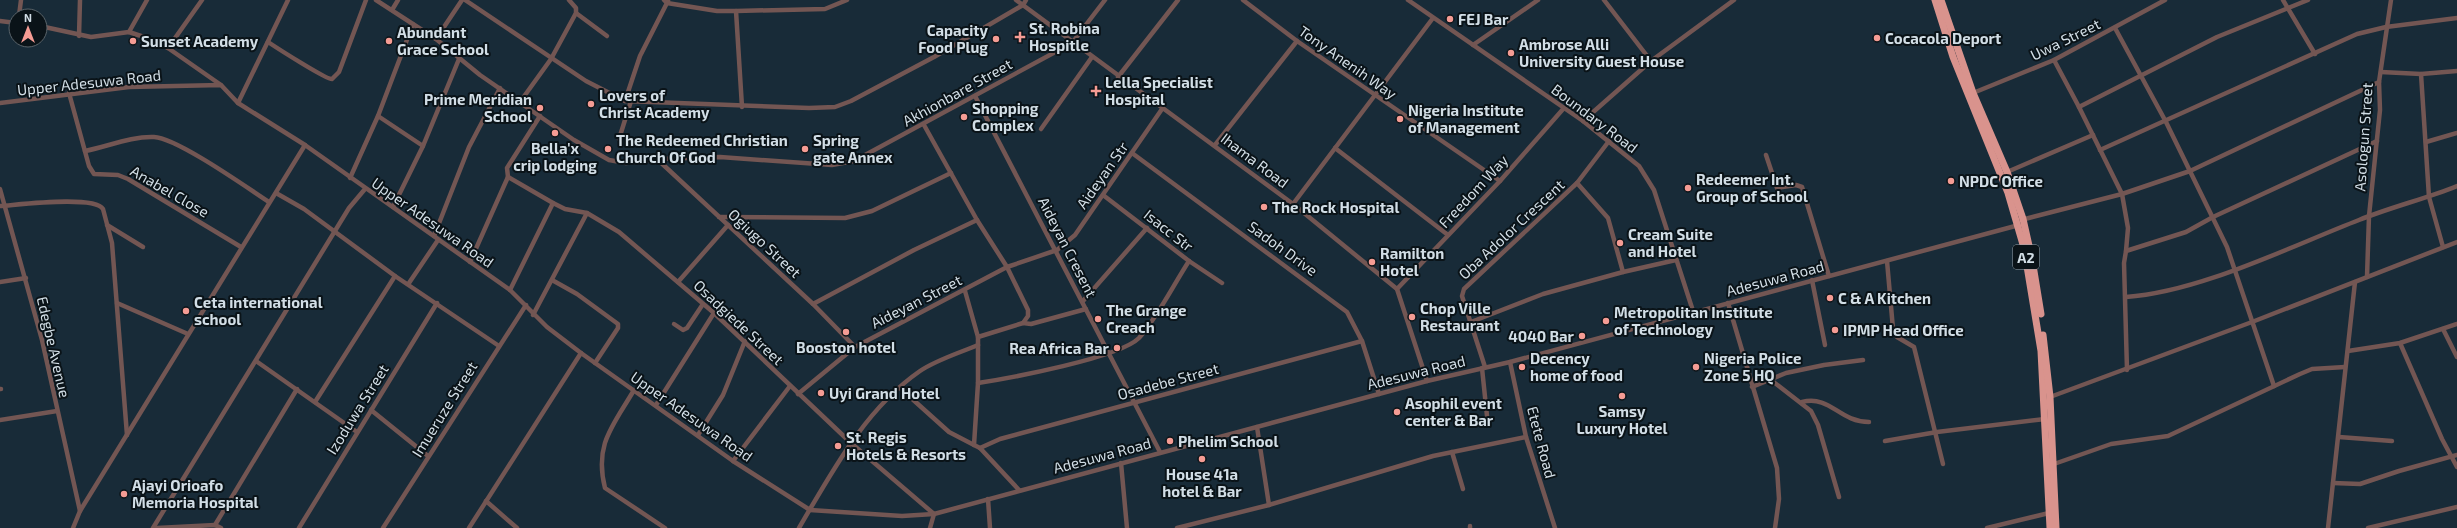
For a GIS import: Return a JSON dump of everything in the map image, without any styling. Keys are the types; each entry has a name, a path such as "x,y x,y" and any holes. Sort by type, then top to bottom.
{"highway":[{"name":"A2","path":"1935,0 1953,57 2020,223 2036,310 2045,419 2050,528"},
{"name":"A2","path":"1941,0 1973,93 2007,172 2039,301 2050,397 2056,528"}],"street":[{"path":"79,36 80,0"},
{"path":"128,32 147,0"},
{"path":"168,48 202,0"},
{"path":"238,103 288,0"},
{"path":"268,42 306,64 325,79 332,79 339,72 366,0"},
{"name":"Akhionbare Street","path":"376,0 436,39 459,59 590,150 609,160 626,163 720,157 832,166 854,161 924,125 1072,43"},
{"path":"392,10 398,0"},
{"path":"436,39 462,0"},
{"path":"465,0 551,59 586,81 625,101 742,107 809,108 843,105 934,57 1022,5 1026,0"},
{"path":"520,102 551,59 576,13 576,8 569,0"},
{"path":"625,101 640,56 666,1 717,11 736,11 825,9 847,0"},
{"name":"Ihama Road","path":"1016,0 1118,77 1215,145 1293,204 1397,289"},
{"path":"1072,43 1106,0"},
{"path":"1118,77 1178,0"},
{"name":"Tony Anenih Way","path":"1243,0 1296,42 1500,181"},
{"name":"Boundary Road","path":"1408,0 1583,121 1639,166 1651,184 1693,311"},
{"path":"1473,45 1538,0"},
{"path":"1583,121 1651,62 1734,0"},
{"name":"Uwa Street","path":"1973,93 2054,60 2165,0"},
{"path":"2283,0 2315,54"},
{"path":"2079,107 2141,74 2217,37 2308,0"},
{"name":"Asologun Street","path":"2366,277 2369,216 2377,142 2378,82 2381,72 2386,27 2391,0"},
{"path":"1607,1 1651,62"},
{"path":"736,11 742,107"},
{"path":"576,13 607,36"},
{"path":"1293,204 1433,18"},
{"path":"2100,150 2166,122 2357,34 2386,27 2457,18"},
{"path":"350,178 378,116 413,24"},
{"path":"48,28 79,36 91,37 128,32 168,48 221,85"},
{"path":"2115,28 2166,122 2213,217 2235,269 2274,386"},
{"path":"1215,145 1296,42"},
{"path":"1042,129 1092,57"},
{"path":"393,207 423,146 459,59"},
{"path":"2054,60 2122,194 2128,228 2124,263 2127,370"},
{"path":"2381,72 2421,74 2457,71"},
{"path":"2421,74 2429,197 2443,247"},
{"name":"Adesuwa Road","path":"810,510 902,516 934,514 1427,380 1510,362 1693,311 1887,261 2122,194 2190,171 2378,82"},
{"name":"Upper Adesuwa Road","path":"0,103 69,93 129,87 221,85 238,103 305,145 365,189 393,207 510,290 526,304 533,315 581,353 733,461 810,510"},
{"path":"434,236 469,147 500,88"},
{"name":"Anabel Close","path":"69,93 84,151 89,166 94,174 118,175 128,179 241,247"},
{"name":"Aideyan Cresent","path":"975,96 1057,250 1160,452"},
{"path":"619,139 631,102"},
{"name":"Freedom Way","path":"1397,289 1500,181 1564,108"},
{"name":"Aideyan Str","path":"1057,250 1075,235 1162,109"},
{"path":"378,116 423,146"},
{"path":"470,262 508,177 507,168 540,116"},
{"path":"924,125 977,220 1007,267 1028,310 1028,316 1023,323"},
{"path":"2426,142 2457,133"},
{"path":"2007,172 2093,135"},
{"path":"84,151 147,137 164,139 185,149 269,202"},
{"name":"Oba Adolor Crescent","path":"1487,416 1483,367 1471,322 1462,296 1464,289 1577,183 1608,141"},
{"path":"2126,251 2186,232 2213,217 2377,142"},
{"path":"73,528 80,511 305,145"},
{"path":"1335,148 1448,235"},
{"name":"Sadoh Drive","path":"1132,153 1339,304 1351,317 1362,341 1379,394"},
{"path":"1766,155 1777,188 1796,185 1802,187 1828,276"},
{"name":"Ogiugo Street","path":"657,160 813,304 855,347"},
{"path":"719,217 845,218 872,211 951,173"},
{"name":"Osadgiede Street","path":"508,177 565,209 586,213 619,232 714,313 851,443 934,514"},
{"path":"1577,183 1608,218 1623,272"},
{"path":"2126,297 2173,290 2235,269 2369,216 2429,197 2457,186"},
{"name":"Edegbe Avenue","path":"0,189 2,206 26,278 80,511"},
{"path":"153,528 349,208 365,189"},
{"path":"276,193 304,209 395,276 409,283 498,346"},
{"name":"Isacc Str","path":"1103,195 1189,261 1222,282"},
{"path":"2,206 63,202 100,206 103,209 112,243 127,435"},
{"path":"510,290 553,203"},
{"path":"533,315 586,213"},
{"path":"813,304 914,250 977,220"},
{"path":"108,225 143,247"},
{"path":"678,282 728,225"},
{"path":"1083,301 1147,228"},
{"path":"409,283 438,240"},
{"path":"2050,397 2127,370 2457,242"},
{"name":"Aideyan Street","path":"798,394 855,347 906,318 965,290 1007,267 1057,250"},
{"path":"1471,322 1543,294 1623,272 1676,260"},
{"path":"978,383 1031,374 1124,348 1138,338 1189,261"},
{"path":"1887,261 1893,329 1897,337 1914,347 1937,432 1943,464"},
{"path":"315,402 395,276"},
{"path":"0,282 26,278"},
{"path":"552,280 577,294 618,324 618,328 595,363"},
{"path":"1812,280 1825,345"},
{"path":"2328,528 2355,282"},
{"path":"1397,289 1427,380"},
{"path":"965,290 978,338 978,383 974,445"},
{"path":"117,303 188,334"},
{"name":"Izoduwa Street","path":"299,528 437,303"},
{"path":"1728,303 1777,468 1779,499 1775,528"},
{"name":"Imueruze Street","path":"383,528 526,304"},
{"path":"674,324 683,330 687,328 703,304"},
{"path":"978,338 1023,323 1031,324 1086,309"},
{"path":"656,405 714,313"},
{"path":"2348,352 2400,343 2457,324"},
{"path":"2443,329 2457,356"},
{"path":"698,435 723,395 745,341"},
{"name":"Osadebe Street","path":"980,448 1000,439 1362,341"},
{"path":"2400,343 2442,439 2455,456 2457,467"},
{"path":"799,528 851,443 900,388 921,371 978,345"},
{"path":"469,528 581,353"},
{"path":"1752,387 1786,373 1824,364 1863,360"},
{"path":"256,361 358,432"},
{"name":"Etete Road","path":"1510,362 1526,437 1555,528"},
{"path":"2054,464 2111,444 2168,436 2312,369 2345,367"},
{"path":"1771,380 1802,402 1811,412 1818,425 1839,497"},
{"path":"733,461 790,386"},
{"path":"900,388 949,432 980,448 1019,490"},
{"path":"215,525 297,389"},
{"path":"634,390 603,444 600,458 605,488 666,528"},
{"path":"1802,402 1811,400 1826,403 1844,417 1869,422"},
{"path":"371,410 428,456"},
{"path":"0,420 57,411"},
{"path":"1885,442 1937,432 2045,419"},
{"path":"1257,427 1269,505"},
{"path":"1177,528 1269,505 1400,465 1452,452 1526,437"},
{"path":"2339,437 2392,441"},
{"path":"1452,452 1463,489"},
{"path":"2333,483 2360,484 2399,471 2455,456"},
{"path":"1121,463 1127,528"},
{"path":"988,499 990,528"},
{"path":"486,502 517,528"},
{"path":"2372,528 2457,507"},
{"path":"1987,528 2049,513"},
{"path":"930,528 934,514"},
{"path":"157,528 215,525 221,528"}],"place":[{"name":"FEJ Bar","path":"1450,19"},
{"name":"St. Robina Hospitle","path":"1020,37"},
{"name":"Cocacola Deport","path":"1877,38"},
{"name":"Capacity Food Plug","path":"996,39"},
{"name":"Sunset Academy","path":"133,41"},
{"name":"Abundant Grace School","path":"389,41"},
{"name":"Ambrose Alli University Guest House","path":"1511,53"},
{"name":"Lella Specialist Hospital","path":"1096,91"},
{"name":"Lovers of Christ Academy","path":"591,104"},
{"name":"Prime Meridian School","path":"540,108"},
{"name":"Shopping Complex","path":"964,117"},
{"name":"Nigeria Institute of Management","path":"1400,119"},
{"name":"Bella'x crip lodging","path":"555,133"},
{"name":"The Redeemed Christian Church Of God","path":"608,149"},
{"name":"Spring gate Annex","path":"805,149"},
{"name":"NPDC Office","path":"1951,181"},
{"name":"Redeemer Int. Group of School","path":"1688,188"},
{"name":"The Rock Hospital","path":"1264,207"},
{"name":"Cream Suite and Hotel","path":"1620,243"},
{"name":"Ramilton Hotel","path":"1372,262"},
{"name":"C & A Kitchen","path":"1830,298"},
{"name":"Ceta international school","path":"186,311"},
{"name":"Chop Ville Restaurant","path":"1412,317"},
{"name":"The Grange Creach","path":"1098,319"},
{"name":"Metropolitan Institute of Technology","path":"1606,321"},
{"name":"IPMP Head Office","path":"1835,330"},
{"name":"Booston hotel","path":"846,332"},
{"name":"4040 Bar","path":"1582,336"},
{"name":"Rea Africa Bar","path":"1117,348"},
{"name":"Decency home of food","path":"1522,367"},
{"name":"Nigeria Police Zone 5 HQ","path":"1696,367"},
{"name":"Uyi Grand Hotel","path":"821,393"},
{"name":"Samsy Luxury Hotel","path":"1622,396"},
{"name":"Asophil event center & Bar","path":"1397,412"},
{"name":"Phelim School","path":"1170,441"},
{"name":"St. Regis Hotels & Resorts","path":"838,446"},
{"name":"House 41a hotel & Bar","path":"1202,459"},
{"name":"Ajayi Orioafo Memoria Hospital","path":"124,494"}]}
